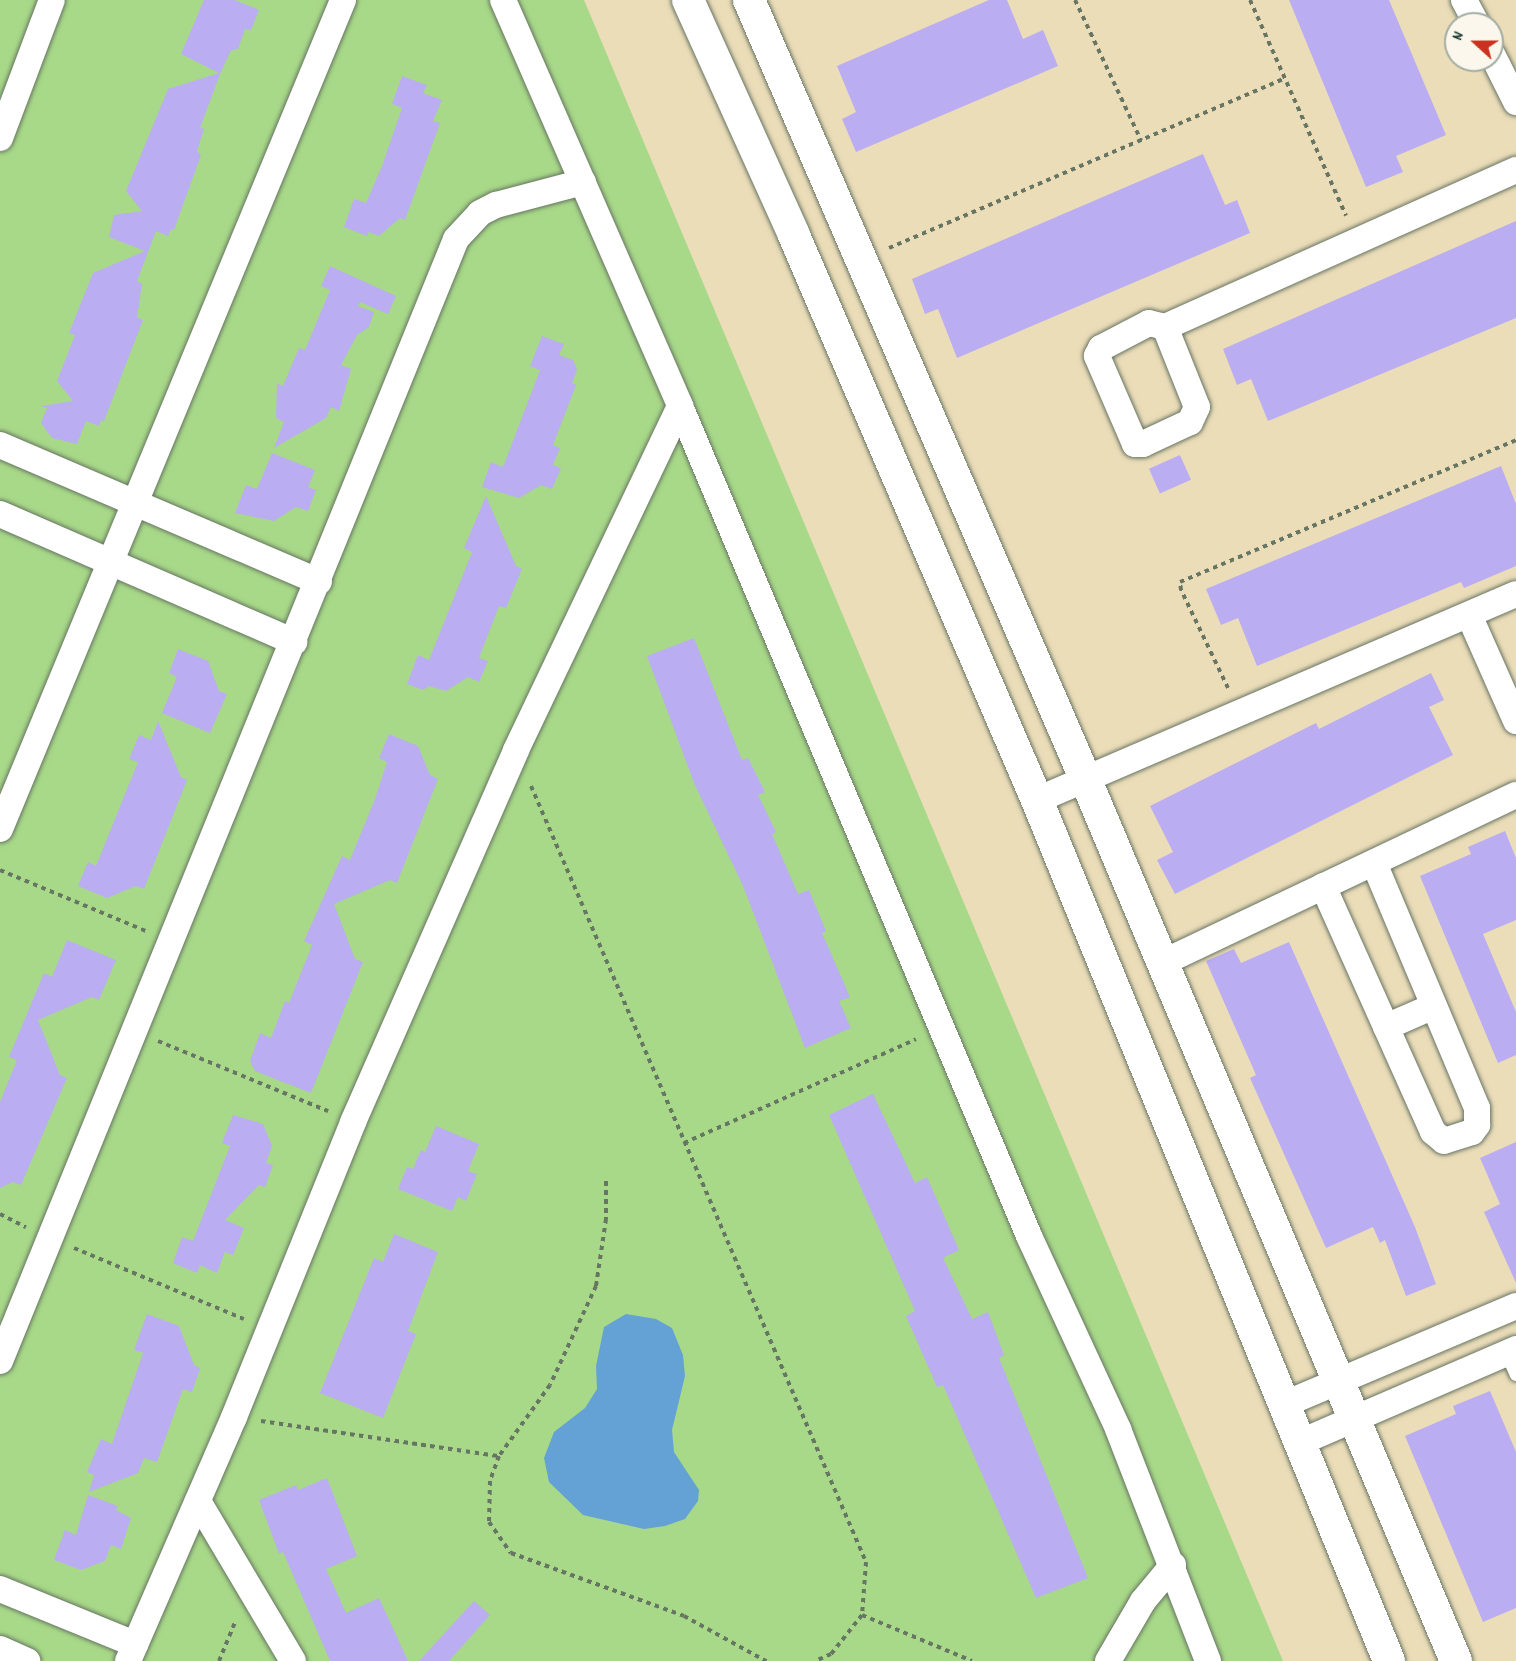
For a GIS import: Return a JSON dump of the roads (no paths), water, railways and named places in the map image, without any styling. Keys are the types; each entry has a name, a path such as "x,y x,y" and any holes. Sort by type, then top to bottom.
{"street":[{"path":"0,138 52,0"},
{"path":"0,829 343,0"},
{"path":"503,0 680,406 1029,1236 1118,1428 1173,1565 1208,1661"},
{"path":"688,0 793,233 1037,800 1389,1661"},
{"path":"749,0 1085,778 1456,1661"},
{"path":"1501,72 1516,102"},
{"path":"1165,327 1197,407 1196,416 1190,422 1135,444 1097,352 1149,323 1165,327 1516,170"},
{"path":"0,1361 319,582 456,239 480,213 496,205 583,182"},
{"path":"0,1589 132,1653 234,1417 267,1329 353,1122 516,750 680,406"},
{"path":"0,445 319,582"},
{"path":"0,514 294,642"},
{"path":"1037,800 1516,594"},
{"path":"1470,615 1516,721"},
{"path":"1162,963 1516,795"},
{"path":"1323,886 1437,1138 1452,1141 1472,1132 1477,1125 1477,1108 1374,863"},
{"path":"1386,1028 1434,1006"},
{"path":"1285,1404 1516,1306"},
{"path":"1301,1442 1354,1419 1513,1359"},
{"path":"198,1501 293,1661"},
{"path":"1108,1661 1143,1601 1173,1565"},
{"path":"0,1649 27,1661"}],"water":[{"path":"626,1314 656,1319 672,1328 683,1355 685,1376 672,1430 674,1452 699,1490 698,1501 685,1519 665,1526 644,1529 583,1515 549,1482 544,1458 554,1432 585,1408 597,1389 596,1366 604,1327"}]}
